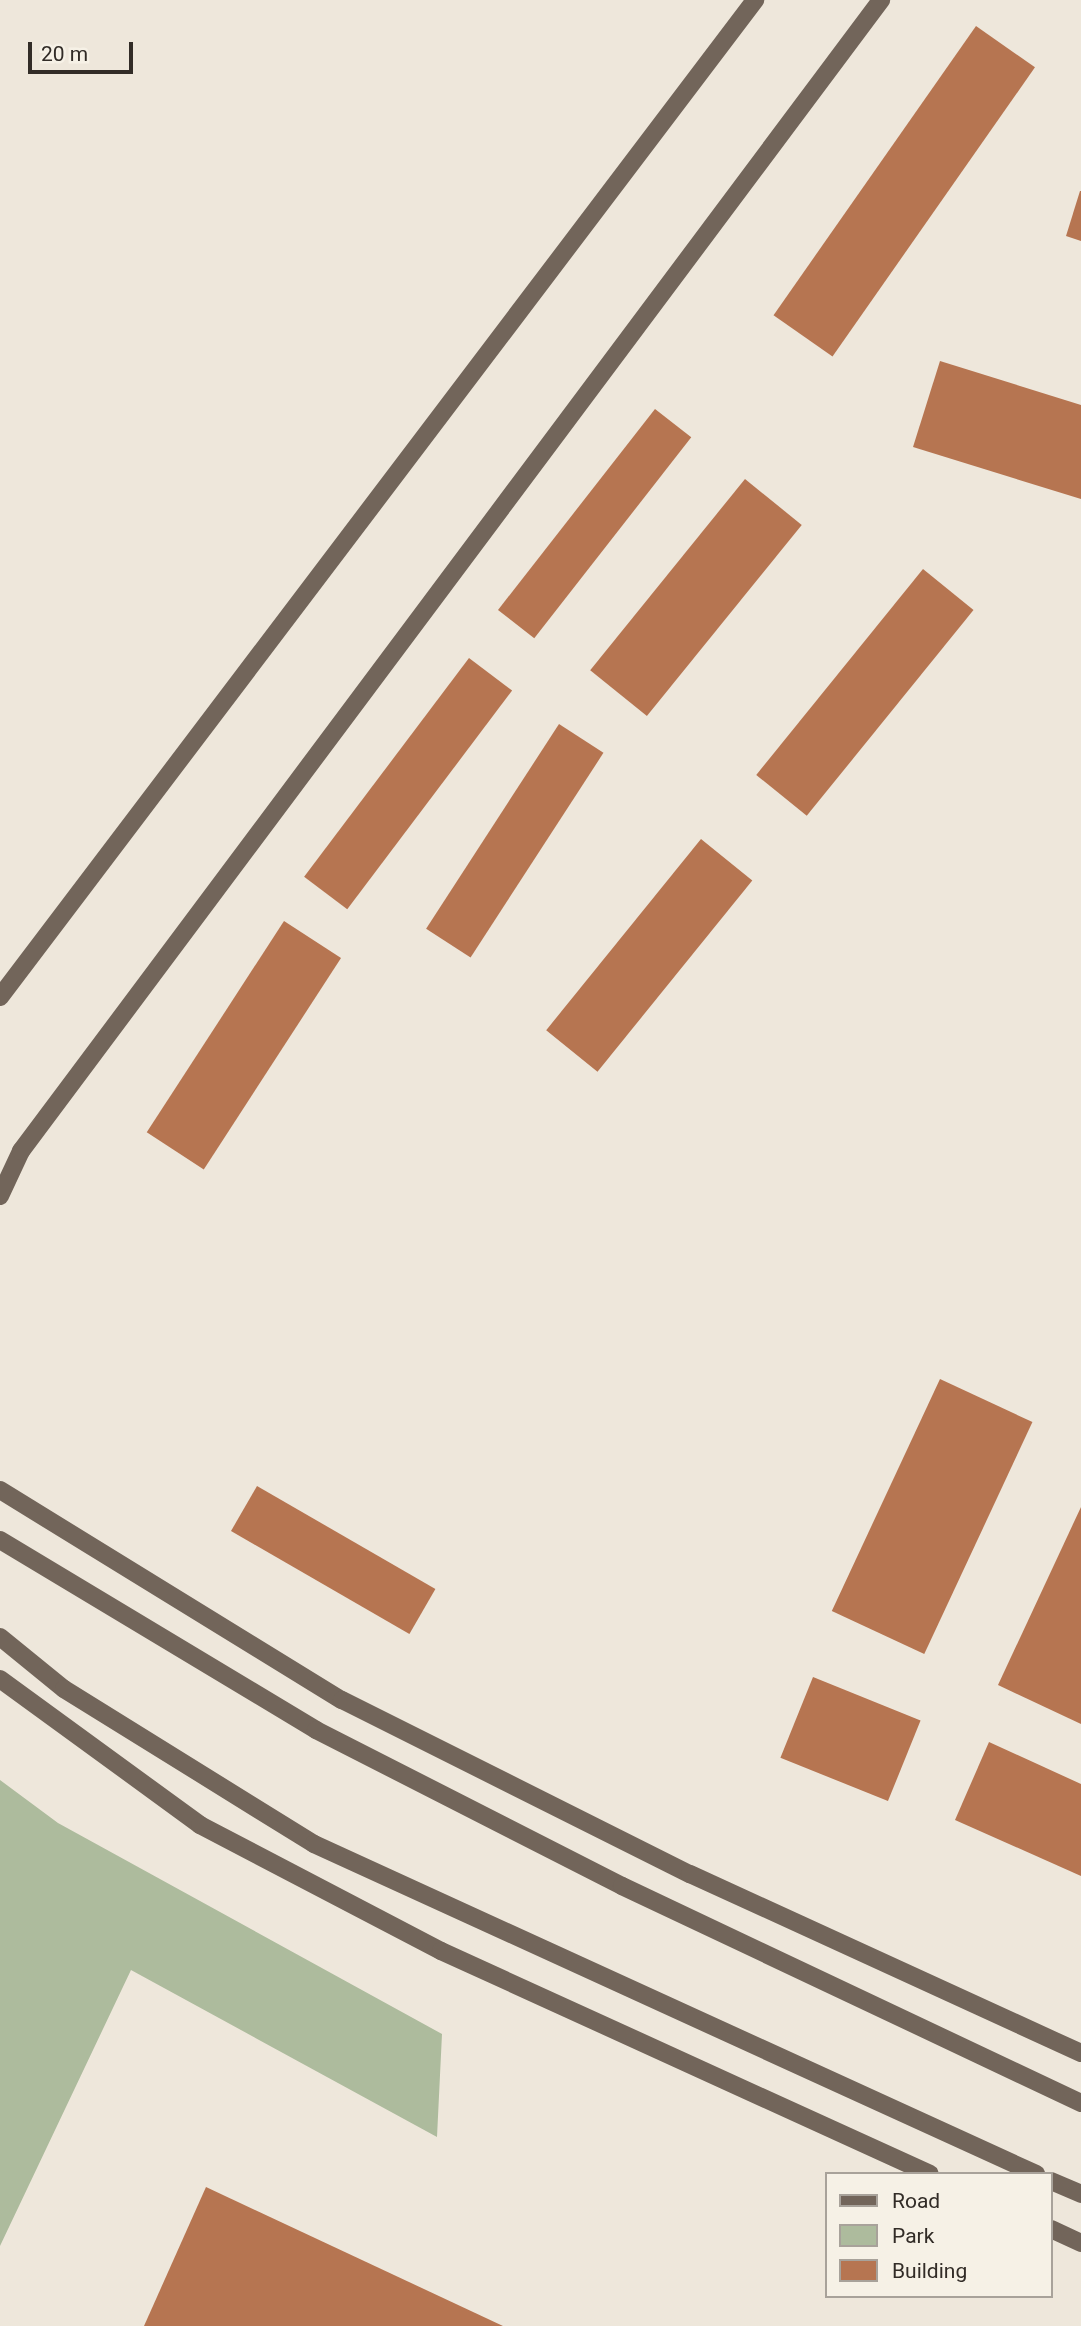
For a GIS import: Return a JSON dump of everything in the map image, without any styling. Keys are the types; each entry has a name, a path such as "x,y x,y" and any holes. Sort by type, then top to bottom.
{"main road":[{"path":"0,997 755,0"},
{"path":"0,1196 21,1151 881,0"},
{"path":"0,1490 342,1700 690,1874 1081,2053"},
{"path":"0,1540 316,1730 622,1886 1081,2103"},
{"path":"0,1637 64,1689 314,1844 1032,2172"},
{"path":"0,1679 200,1825 442,1951 926,2172"},
{"path":"1053,2182 1081,2194"},
{"path":"1053,2230 1081,2243"}],"green space":[{"path":"0,1780 58,1823 442,2034 437,2137 131,1970 0,2246"}],"building":[{"path":"976,26 1035,67 833,356 774,315"},
{"path":"1081,191 1081,241 1066,236"},
{"path":"940,361 1081,405 1081,499 913,447"},
{"path":"655,409 691,437 534,638 498,610"},
{"path":"745,479 802,525 647,716 590,670"},
{"path":"923,569 974,610 807,816 756,775"},
{"path":"469,658 512,690 347,909 304,877"},
{"path":"559,724 603,753 471,958 426,929"},
{"path":"701,839 752,881 597,1072 546,1030"},
{"path":"284,921 341,958 204,1169 147,1132"},
{"path":"940,1379 1032,1422 924,1654 832,1611"},
{"path":"257,1486 435,1589 409,1634 231,1531"},
{"path":"1081,1507 1081,1724 998,1685"},
{"path":"813,1677 921,1720 888,1801 780,1758"},
{"path":"989,1742 1081,1784 1081,1876 955,1820"},
{"path":"206,2187 503,2326 144,2326"}]}
